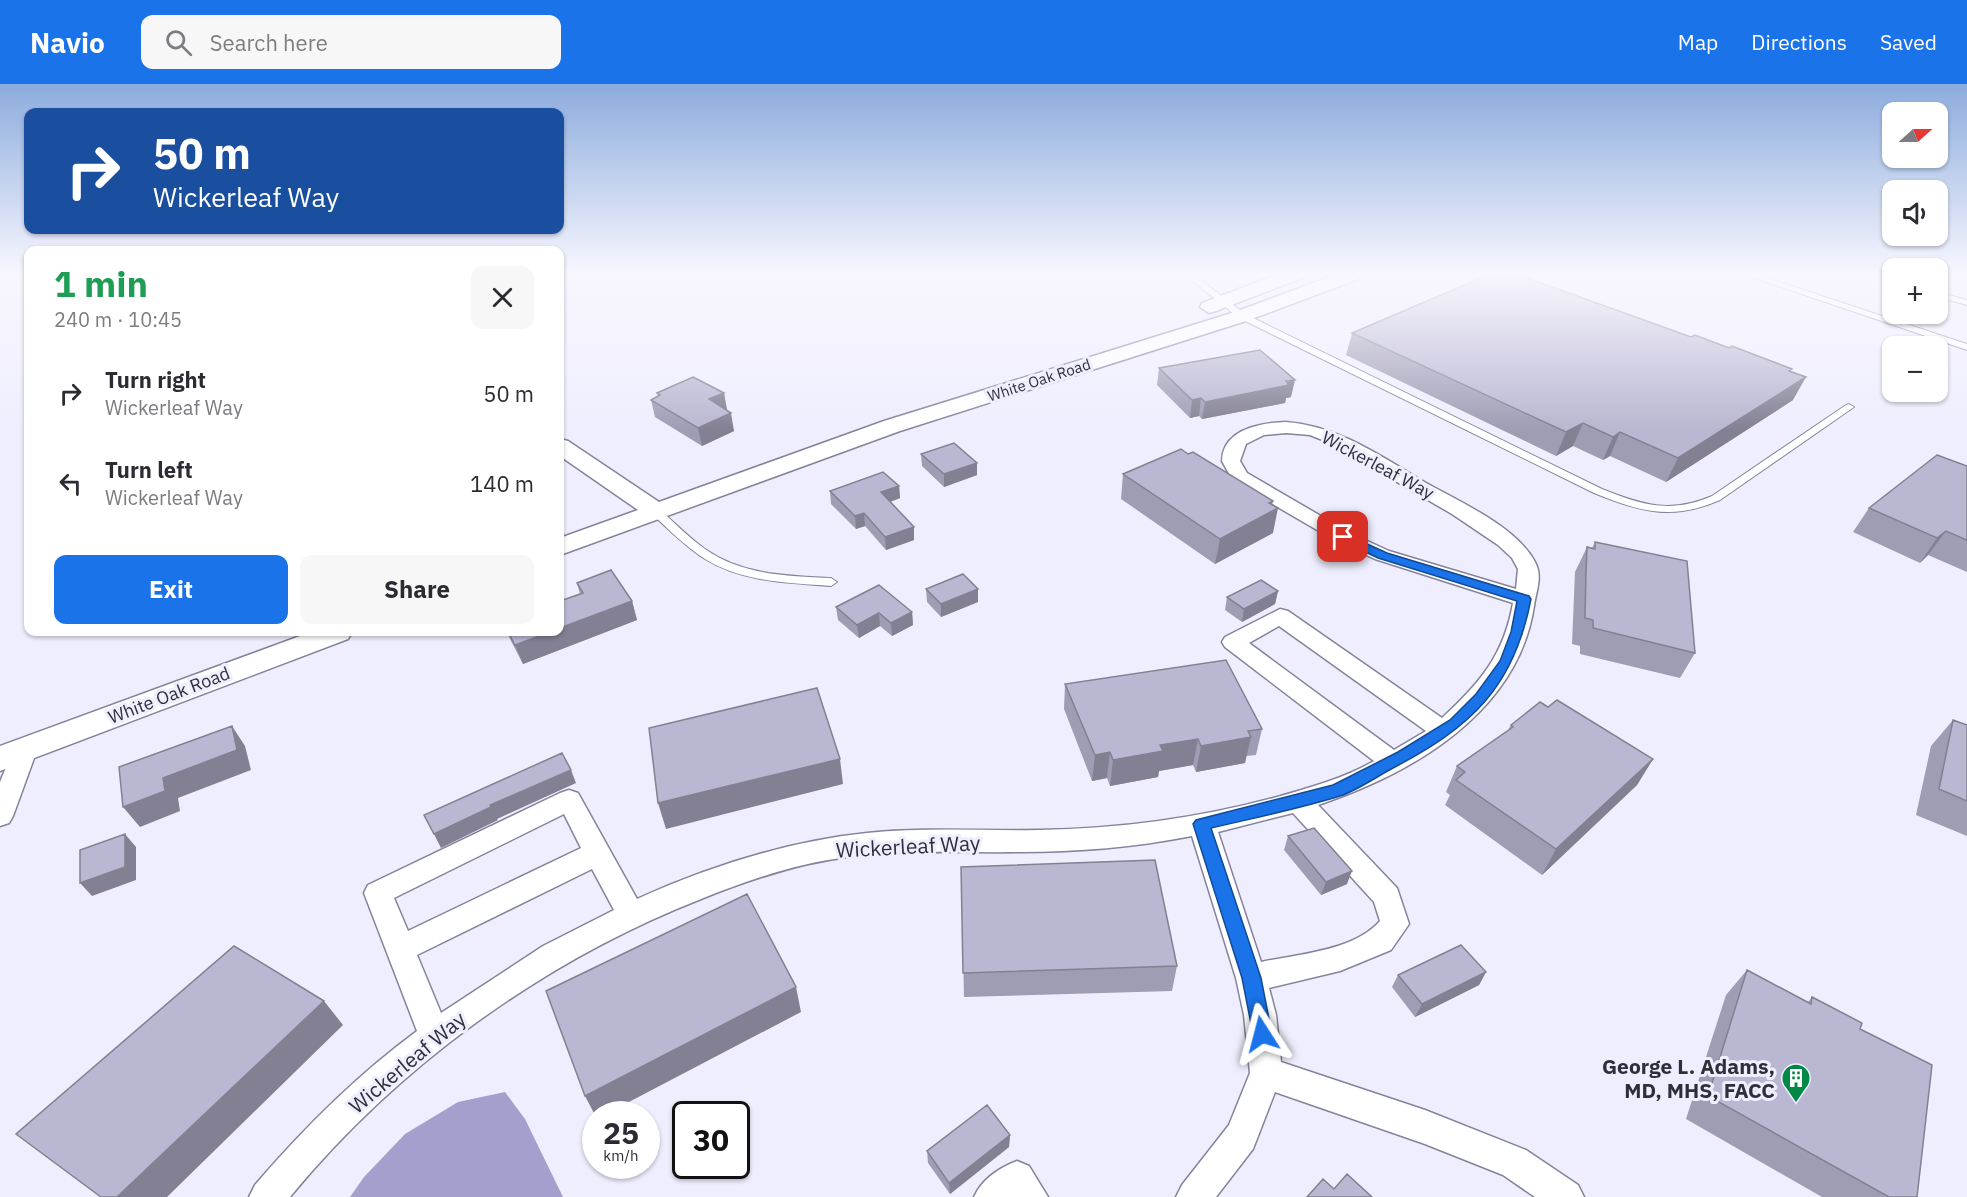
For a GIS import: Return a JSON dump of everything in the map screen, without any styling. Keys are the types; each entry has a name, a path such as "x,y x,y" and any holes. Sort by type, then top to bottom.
{"street":[{"name":"White Oak Road","path":"564,545 1159,326"},
{"name":"White Oak Road","path":"892,426 1210,326"},
{"name":"Wickerleaf Way","path":"267,1197 323,1133 434,1035 502,989 631,915 710,883 796,856 848,846 1094,838 1202,824 1299,802 1337,790 1393,762 1455,723 1481,697 1506,662 1518,632 1529,577 1528,566 1505,541 1464,512 1332,437 1318,432 1281,427 1247,434 1235,444 1230,461 1233,471 1240,477 1343,537 1382,555 1524,599"},
{"path":"564,450 655,511"},
{"path":"1393,762 1233,642 1280,616 1443,731"},
{"name":"White Oak Road","path":"12,755 327,636"},
{"path":"0,816 12,755"},
{"path":"434,1035 378,893 569,800 631,915"},
{"path":"1251,978 1340,958 1381,941 1395,924 1387,896 1299,802"},
{"path":"1194,1197 1241,1137 1266,1073 1260,1015 1251,978 1202,824"},
{"path":"400,949 598,853"},
{"path":"1266,1073 1425,1127 1514,1162 1566,1197"},
{"path":"992,1197 1017,1178 1030,1197"}],"lane":[{"path":"1262,326 1598,490 1625,502 1661,510 1676,510 1707,503 1849,407"},
{"path":"1904,326 1967,347"},
{"path":"655,511 709,557 746,572 783,580 831,582"}],"shaded area":[{"path":"505,1092 525,1119 563,1197 350,1197 364,1177 405,1134 458,1102"}],"building":[{"path":"1369,326 1660,326 1691,337 1695,335 1729,348 1732,346 1792,369 1789,371 1806,377 1678,458 1620,432 1613,437 1583,423 1566,432 1352,333"},
{"path":"1260,350 1295,380 1286,381 1289,385 1205,402 1201,398 1192,400 1159,368"},
{"path":"693,377 724,393 709,399 731,413 698,428 651,400 660,395 657,393"},
{"path":"954,443 977,463 944,474 921,454"},
{"path":"1181,449 1188,454 1193,452 1273,501 1269,503 1278,508 1220,539 1123,474"},
{"path":"1937,455 1967,466 1967,540 1946,531 1937,538 1869,508"},
{"path":"883,472 899,486 881,492 914,527 885,537 864,513 855,516 830,491"},
{"path":"1595,542 1687,561 1695,653 1593,628 1593,620 1585,618 1586,572 1587,547 1595,549"},
{"path":"611,570 632,601 564,626 564,600 583,593 577,583"},
{"path":"963,574 978,589 941,604 926,589"},
{"path":"1261,580 1278,591 1244,609 1227,597"},
{"path":"879,585 912,612 891,623 879,613 857,625 836,607"},
{"path":"510,636 539,636 515,645"},
{"path":"1226,660 1262,729 1248,731 1251,737 1201,746 1198,739 1160,745 1163,751 1113,760 1110,752 1095,755 1065,684"},
{"path":"817,688 840,759 658,803 649,728"},
{"path":"1557,700 1653,759 1556,849 1456,780 1465,772 1457,766 1513,727 1511,725 1540,702 1548,707"},
{"path":"1953,720 1967,725 1967,801 1939,789"},
{"path":"232,726 237,750 163,778 165,791 123,807 119,767"},
{"path":"562,753 571,770 490,805 491,807 434,834 424,815"},
{"path":"1314,828 1352,871 1326,882 1288,836"},
{"path":"125,834 125,867 80,883 80,850"},
{"path":"1155,860 1177,966 963,973 961,867"},
{"path":"747,894 796,987 585,1096 546,991"},
{"path":"1461,945 1486,972 1422,1004 1398,975"},
{"path":"234,946 324,1001 117,1197 101,1197 16,1134"},
{"name":"George L. Adams, MD, MHS, FACC","path":"1747,970 1811,1004 1812,997 1862,1023 1860,1029 1932,1065 1917,1197 1889,1197 1708,1096"},
{"path":"987,1105 1010,1135 949,1183 927,1151"},
{"path":"1347,1174 1372,1197 1307,1197 1323,1179 1334,1189"}],"place":[{"name":"George L. Adams, MD, MHS, FACC","path":"1796,1104"}],"route":[{"path":"1262,1034 1251,978 1202,824 1299,802 1337,790 1376,772 1455,723 1481,697 1506,662 1518,632 1524,599 1382,555 1343,537"}]}
